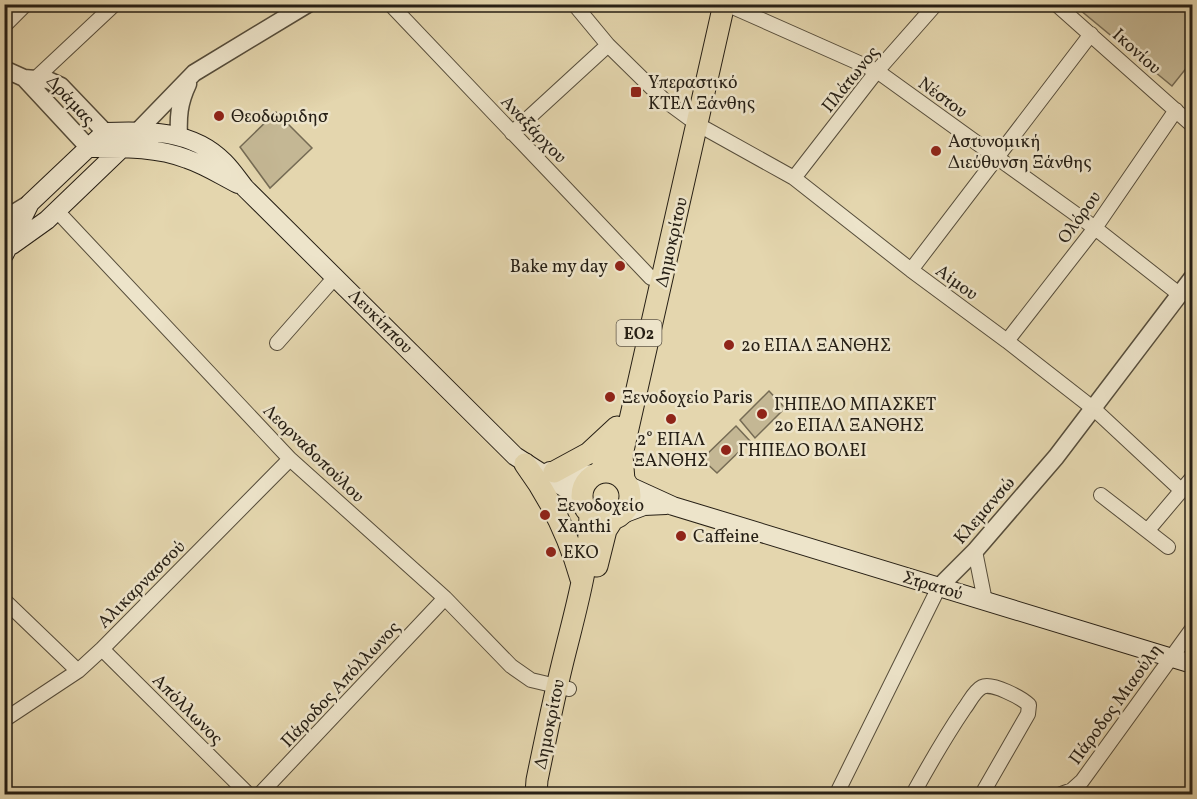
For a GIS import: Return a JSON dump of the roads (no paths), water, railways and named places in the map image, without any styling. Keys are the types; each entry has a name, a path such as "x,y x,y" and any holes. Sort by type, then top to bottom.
{"main road":[{"name":"Δημοκρίτου","path":"626,482 622,455 692,121 713,4"},
{"name":"Δημοκρίτου","path":"597,473 609,457 618,426 651,278 725,4"},
{"name":"Λευκίππου","path":"105,132 162,133 205,146 224,161 245,188 520,460 568,490 587,510"},
{"path":"8,250 30,203 105,132"},
{"name":"Λευκίππου","path":"89,148 147,149 186,158 245,188"},
{"path":"8,250 47,220 122,148"},
{"path":"554,472 589,453 618,426"},
{"name":"Λευκίππου","path":"520,460 554,472 579,475 597,473"},
{"path":"520,460 539,483 558,516 575,558 582,583"},
{"path":"597,473 613,472 626,482"},
{"name":"ΕΟ2","path":"587,510 582,492 589,478 597,473"},
{"name":"Στρατού","path":"626,482 674,506"},
{"name":"ΕΟ2","path":"617,517 630,501 626,482"},
{"name":"Στρατού","path":"617,517 644,506 659,504 674,506 1192,664"},
{"name":"Δημοκρίτου","path":"543,795 548,782 590,532 587,510"},
{"path":"587,510 605,520 617,517"},
{"name":"Δημοκρίτου","path":"536,795 537,780 603,540 617,517"}],"street":[{"path":"4,26 26,4"},
{"path":"30,78 115,4"},
{"path":"122,148 194,73 287,9 308,4"},
{"name":"Αναξάρχου","path":"390,4 651,278"},
{"name":"Αίμου","path":"574,4 608,45 663,99 692,121 794,177 1094,409 1181,490"},
{"name":"Νέστου","path":"725,4 878,71 1095,228 1179,294"},
{"name":"Πλάτωνος","path":"794,177 878,71 936,4"},
{"name":"Ικονίου","path":"1056,4 1192,124"},
{"path":"912,270 1091,33"},
{"path":"513,133 608,45"},
{"name":"Δράμας","path":"4,69 30,78 48,80 61,86 105,132"},
{"path":"179,137 178,111 181,99 194,73"},
{"name":"Δράμας","path":"30,78 89,148"},
{"name":"Ολόρου","path":"1007,341 1095,228 1176,110"},
{"path":"4,219 30,203"},
{"name":"Λεορναδοπούλου","path":"57,211 290,459 445,598 511,666 531,680 563,688"},
{"path":"277,343 336,276"},
{"name":"Κλεμανσώ","path":"842,792 939,587 975,551 1056,457 1192,278"},
{"name":"Αλικαρνασσού","path":"4,720 78,671 290,459"},
{"path":"1148,530 1192,478"},
{"path":"1101,495 1168,547"},
{"path":"975,551 985,601"},
{"name":"Πάροδος Απόλλωνος","path":"260,795 445,598"},
{"path":"4,600 78,671"},
{"name":"Πάροδος Μιαούλη","path":"1061,795 1072,790 1082,781 1192,629"},
{"name":"Απόλλωνος","path":"102,649 249,795"},
{"path":"913,795 930,763 974,695 982,687 988,686 1024,700 1029,705 1028,714 982,795"}],"place":[{"name":"Υπεραστικό ΚΤΕΛ Ξάνθης","path":"636,92"},
{"name":"Θεοδωριδησ","path":"219,116"},
{"name":"Αστυνομική Διεύθυνση Ξάνθης","path":"936,151"},
{"name":"Bake my day","path":"620,266"},
{"name":"2o ΕΠΑΛ ΞΑΝΘΗΣ","path":"729,345"},
{"name":"Ξενοδοχείο Paris","path":"610,397"},
{"name":"ΓΗΠΕΔΟ ΜΠΑΣΚΕΤ 2ο ΕΠΑΛ ΞΑΝΘΗΣ","path":"762,414"},
{"name":"2° ΕΠΑΛ ΞΑΝΘΗΣ","path":"671,419"},
{"name":"ΓΗΠΕΔΟ ΒΟΛΕΙ","path":"726,450"},
{"name":"Ξενοδοχείο Xanthi","path":"545,515"},
{"name":"Caffeine","path":"681,536"},
{"name":"ΕΚΟ","path":"551,552"}]}
